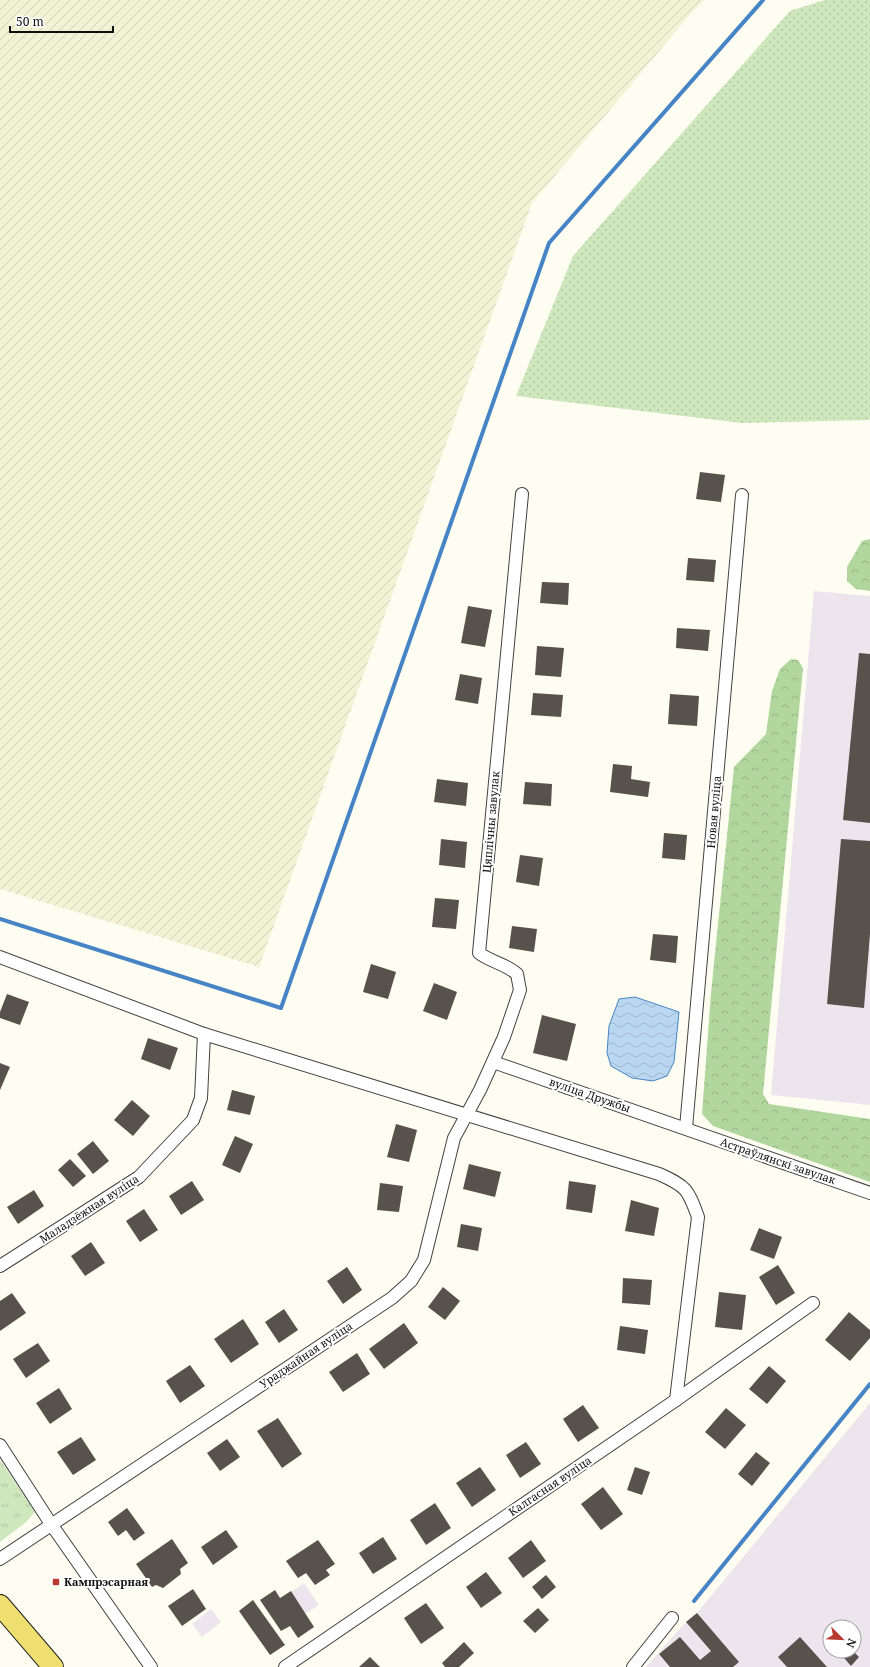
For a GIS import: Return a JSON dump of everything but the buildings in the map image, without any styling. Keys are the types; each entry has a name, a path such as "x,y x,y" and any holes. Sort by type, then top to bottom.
{"main road":[{"path":"0,1605 53,1667"}],"street":[{"name":"Цяплічны завулак","path":"466,1114 504,1037 520,990 517,974 511,969 488,960 479,953 522,494"},
{"name":"Новая вуліца","path":"686,1128 742,495"},
{"path":"0,958 204,1034 659,1174 680,1183 691,1197 698,1217 676,1400"},
{"name":"Маладзёжная вуліца","path":"0,1266 139,1177 193,1120 201,1098 204,1034"},
{"name":"вуліца Дружбы","path":"493,1062 686,1128"},
{"name":"Ураджайная вуліца","path":"0,1559 392,1298 411,1281 424,1260 454,1138 466,1114"},
{"name":"Астраўлянскі завулак","path":"686,1128 870,1193"},
{"name":"Калгасная вуліца","path":"285,1667 676,1400 813,1303"},
{"path":"0,1445 51,1524 151,1667"},
{"path":"633,1667 672,1618"}],"shaded area":[{"path":"814,591 870,596 870,1105 771,1095"},
{"path":"870,1403 870,1667 646,1667 686,1622 697,1613"},
{"path":"304,1583 319,1605 305,1614 291,1592"},
{"path":"211,1609 221,1622 202,1637 192,1624"}],"green space":[{"path":"0,0 705,0 692,12 532,203 259,967 0,889"},
{"path":"825,0 870,0 870,420 742,423 516,396 573,256 790,11"},
{"path":"870,539 870,591 856,589 847,581 847,567 862,541"},
{"path":"791,659 798,660 803,668 763,1094 769,1104 870,1119 870,1182 713,1126 702,1114 711,993 734,767 766,734 772,691 780,669"},
{"path":"0,1460 35,1512 25,1523 0,1542"}],"water":[{"path":"635,997 679,1012 674,1062 667,1076 653,1081 632,1078 611,1066 607,1053 609,1026 619,999"}],"waterway":[{"path":"0,919 281,1008 549,243 763,0"},
{"path":"694,1601 870,1384"}],"place":[{"name":"Кампрэсарная","path":"56,1582"}]}
